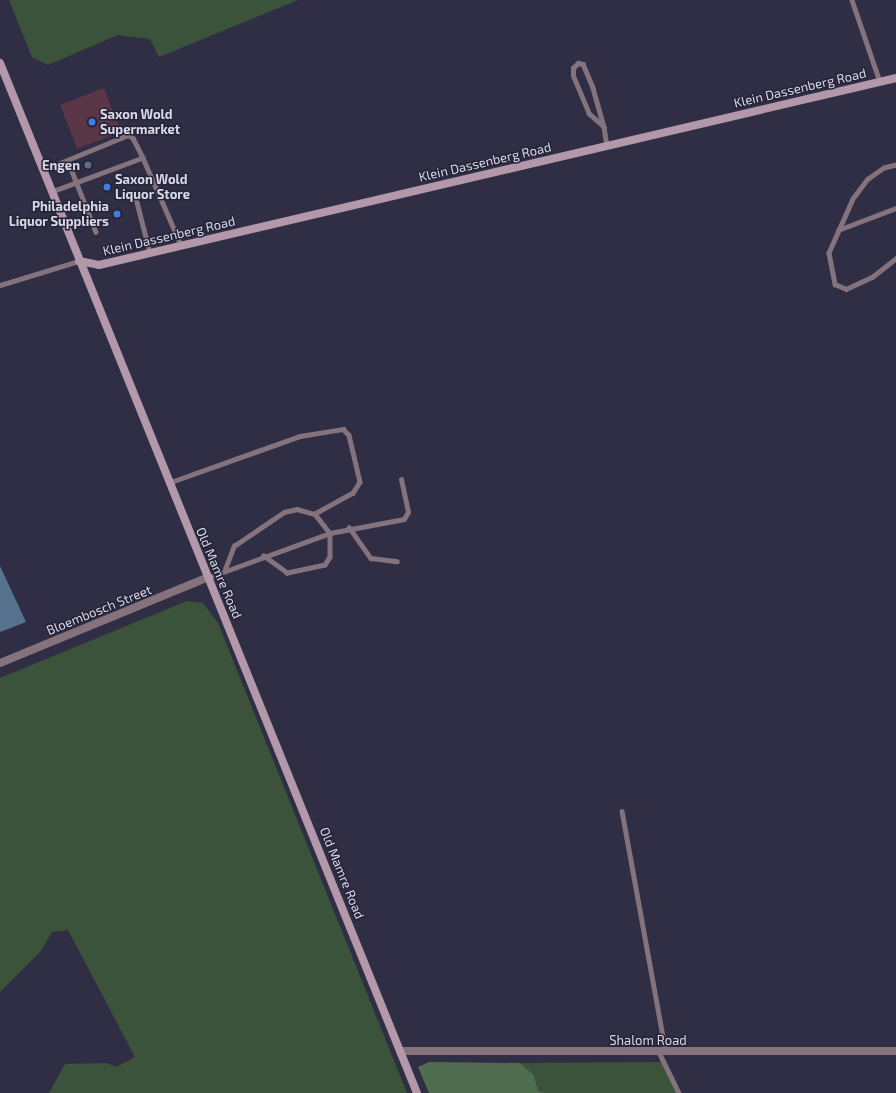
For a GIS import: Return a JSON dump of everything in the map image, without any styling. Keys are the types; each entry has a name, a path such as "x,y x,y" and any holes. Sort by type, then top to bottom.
{"main road":[{"name":"Old Mamre Road","path":"0,63 206,578 239,650 417,1093"},
{"name":"Klein Dassenberg Road","path":"79,261 99,264 896,78"}],"street":[{"name":"Bloembosch Street","path":"0,663 206,578"},
{"name":"Shalom Road","path":"400,1051 896,1051"}],"lane":[{"path":"852,0 880,82"},
{"path":"604,127 589,114 573,76 573,68 578,63 583,64 588,75 604,127 607,145"},
{"path":"43,170 128,135 133,138 144,158 182,245"},
{"path":"52,192 144,158"},
{"path":"68,161 96,232"},
{"path":"896,165 884,168 868,179 830,245 829,262 835,284 841,289 872,277 896,258"},
{"path":"136,198 150,252"},
{"path":"838,230 896,208"},
{"path":"0,285 79,261"},
{"path":"168,483 300,436 342,430 349,435 360,482 353,494 315,514"},
{"path":"206,578 224,569 330,532 349,527 407,517 401,480"},
{"path":"224,569 234,546 270,518 297,509 315,514 330,532 330,557 325,565 287,573 264,556"},
{"path":"349,527 371,558 397,562"},
{"path":"622,811 662,1052 679,1093"}],"green space":[{"path":"9,0 298,0 159,57 150,39 118,35 48,65 32,57"},
{"path":"187,601 203,603 218,623 407,1093 49,1093 65,1064 107,1063 116,1067 135,1057 68,930 52,932 41,951 0,992 0,678"},
{"path":"429,1062 520,1063 534,1075 538,1091 545,1093 429,1093 418,1067"},
{"path":"662,1062 677,1093 545,1093 538,1091 534,1075 520,1063"}],"water":[{"path":"0,566 26,622 0,632"}],"building":[{"name":"Saxon Wold Supermarket","path":"104,88 121,132 77,149 60,105"}],"place":[{"name":"Saxon Wold Supermarket","path":"92,122"},
{"name":"Engen","path":"88,165"},
{"name":"Saxon Wold Liquor Store","path":"107,187"},
{"name":"Philadelphia Liquor Suppliers","path":"117,214"}]}
